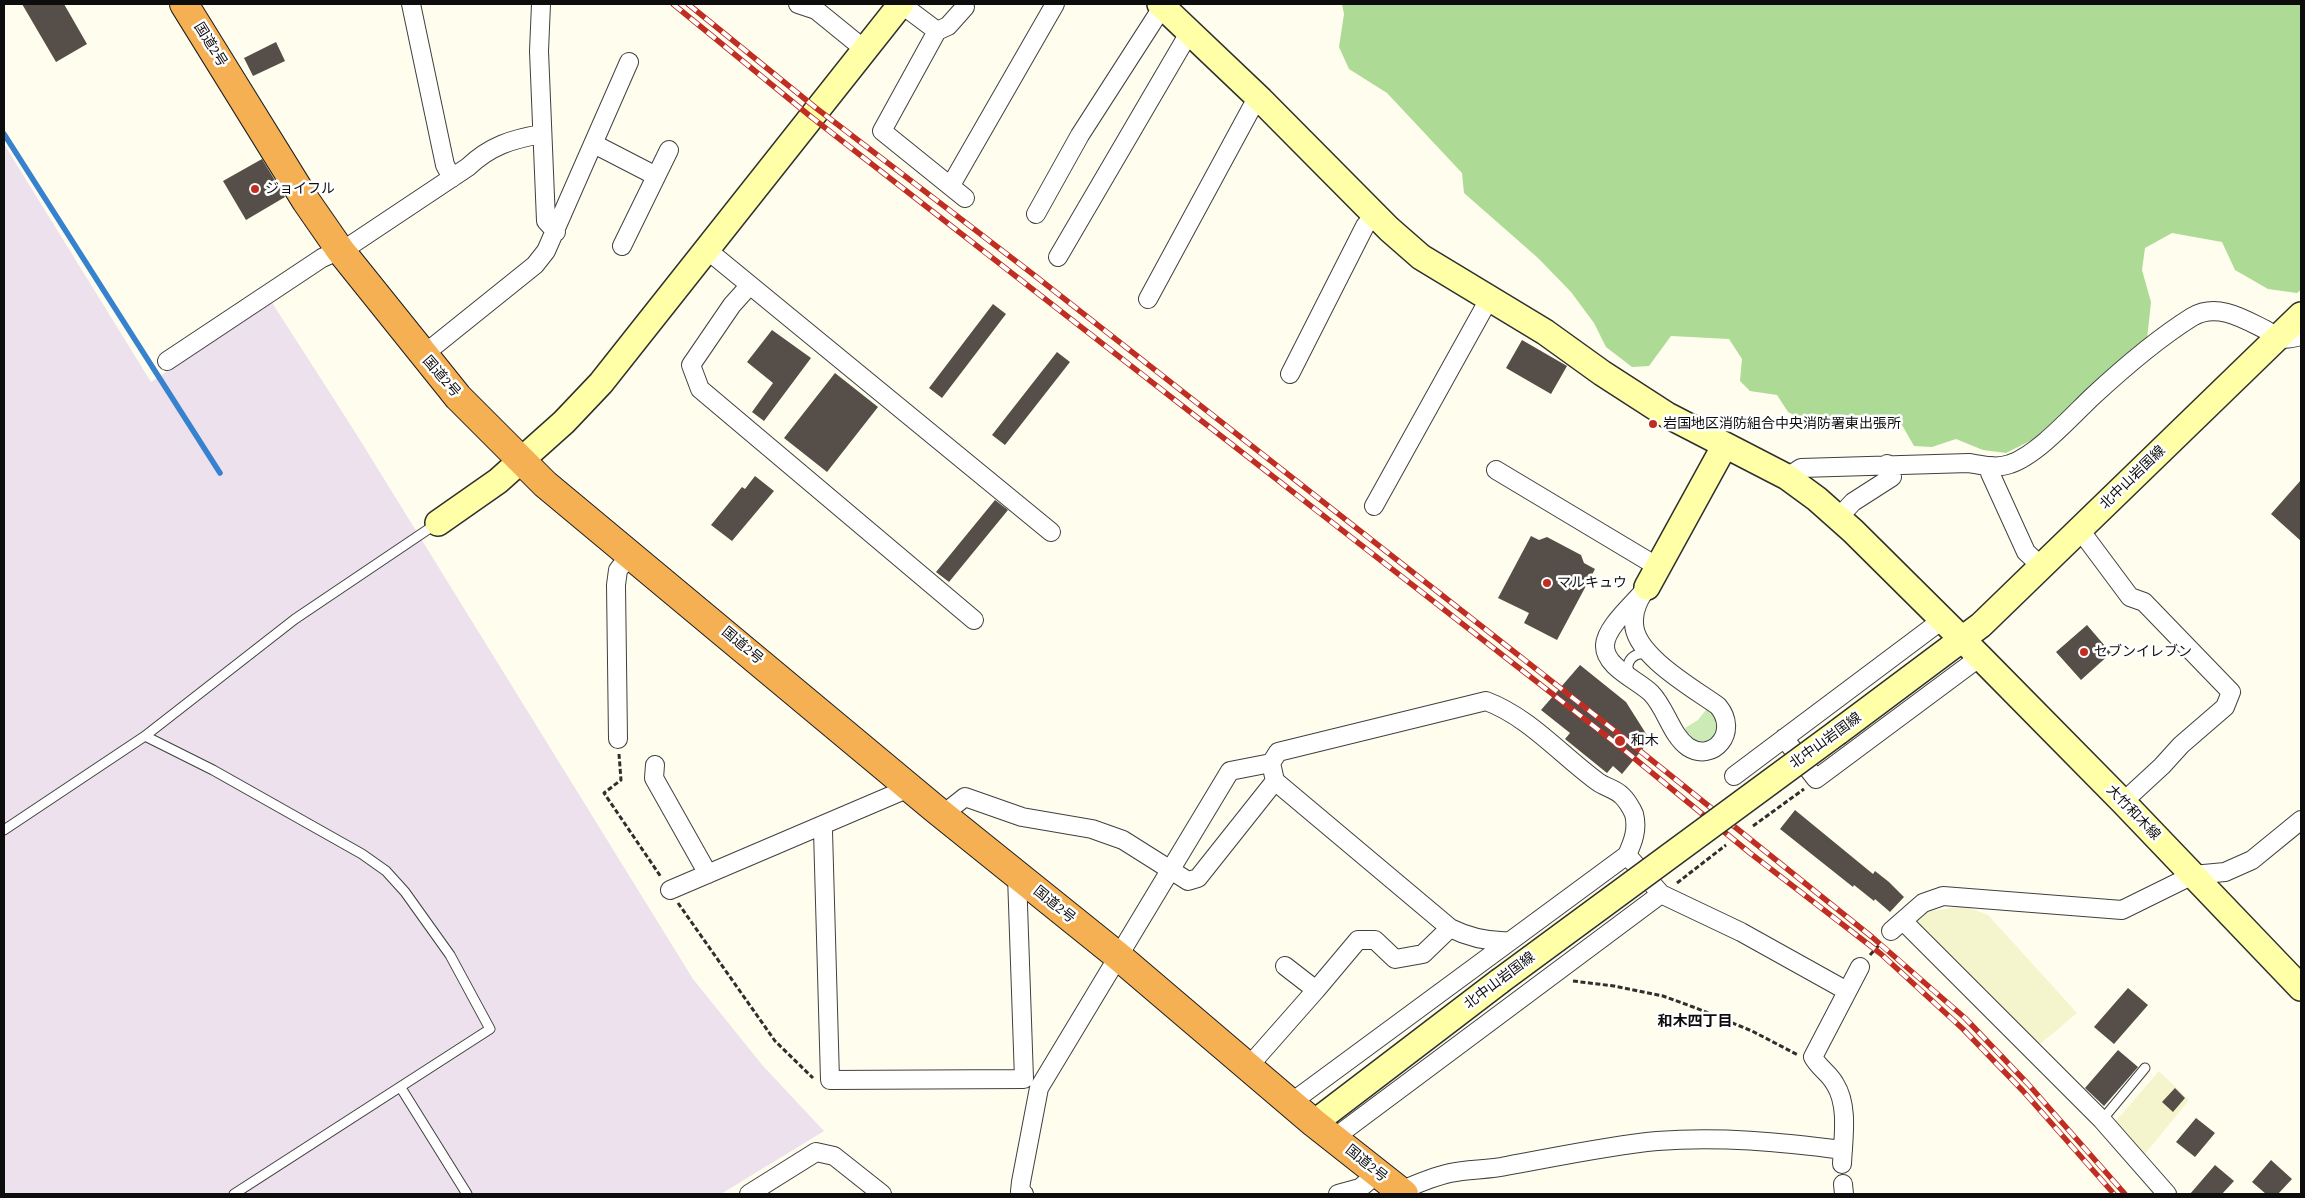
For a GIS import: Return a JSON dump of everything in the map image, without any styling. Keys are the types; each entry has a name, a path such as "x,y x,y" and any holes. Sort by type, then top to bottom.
{"highway":[{"name":"国道2号","path":"184,4 306,201 340,250 423,356 458,397 546,484 942,815 1118,956 1324,1130 1402,1193"}],"street":[{"path":"411,4 445,165 452,178"},
{"path":"542,4 539,51 546,221 556,232"},
{"path":"798,4 816,10 864,49"},
{"path":"438,523 498,480 522,460 564,422 601,383 901,4 937,31"},
{"path":"951,185 1056,4"},
{"path":"1036,214 1080,135 1162,5"},
{"name":"大竹和木線","path":"1162,5 1261,100 1375,215 1421,257 1545,332 1667,415 1787,477 1838,518 1963,640 2123,802 2301,988"},
{"path":"965,7 948,26 937,31 882,131 965,198"},
{"path":"1058,257 1177,49 1189,32"},
{"path":"423,356 535,265 546,251 556,232 629,62"},
{"path":"1148,299 1252,107 1261,100"},
{"path":"168,361 322,258 340,250 452,178 483,153 518,138 542,134"},
{"path":"594,144 656,176"},
{"path":"622,246 669,150"},
{"path":"1290,374 1364,226 1375,215"},
{"path":"706,249 1051,532"},
{"path":"750,285 732,304 691,365 700,389 974,620"},
{"path":"1374,506 1489,299"},
{"path":"1787,477 1801,468 1969,462 1991,466 2008,465 2020,460 2052,435 2118,374 2193,316 2211,309 2226,312 2268,331 2289,337"},
{"name":"北中山岩国線","path":"1324,1130 1500,981 1963,640 2078,530 2289,337 2301,315"},
{"path":"1653,577 1626,610 1609,635 1605,645 1607,656 1654,697 1688,747 1698,751 1710,750 1719,745 1725,735 1727,725 1725,714 1718,706 1650,656 1636,636 1634,612 1726,444"},
{"path":"1838,518 1853,502 1892,477 1887,464"},
{"path":"1991,466 1990,473 2026,552 2041,566"},
{"path":"1496,470 1653,577"},
{"path":"2078,530 2130,597 2144,602 2230,692 2225,707 2181,744 2162,766 2123,802"},
{"path":"618,740 616,585 618,570 630,555"},
{"path":"1734,776 1942,620"},
{"path":"1784,738 1816,779 1980,657"},
{"path":"1292,1102 1627,855 1634,840 1636,826 1633,813 1621,794 1599,783 1502,707 1486,701 1278,752 1271,763 1275,781 1450,928 1464,935 1492,942 1510,941"},
{"path":"1024,1194 1020,1191 1021,1182 1040,1088 1230,771 1271,763"},
{"path":"655,765 654,778 708,874"},
{"path":"942,815 965,797 1022,816 1092,829 1123,840 1188,881 1198,878 1275,781"},
{"path":"670,890 902,791 908,785"},
{"path":"2167,1194 2102,1120 1898,926 1923,903 1942,896 2122,910 2193,875 2225,872 2252,860 2301,820"},
{"path":"821,826 824,831 830,1080 1024,1079 1017,876"},
{"path":"1627,855 1661,894 1741,932 1846,991"},
{"path":"1324,1130 1557,972 1661,894"},
{"path":"1249,1066 1358,940 1375,940 1395,959 1423,954 1450,928"},
{"path":"1285,966 1316,990"},
{"path":"1402,1193 1423,1181 1450,1173 1498,1168 1590,1150 1657,1141 1721,1139 1778,1142 1842,1157 1843,1100 1835,1082 1818,1067 1813,1057 1860,967"},
{"path":"749,1194 816,1152 834,1156 882,1194"},
{"path":"1338,1194 1360,1188 1378,1173"}],"lane":[{"path":"4,830 146,736 295,619 438,523"},
{"path":"1633,678 1628,671 1628,662 1634,655 1642,653 1650,656"},
{"path":"146,736 213,770 362,854 386,871 405,892 450,955 490,1029 234,1194"},
{"path":"2102,1120 2145,1068"},
{"path":"401,1088 466,1194"}],"path":[{"path":"618,740 621,780 604,793 775,1042 817,1081 830,1080"},
{"path":"1753,826 1816,779"},
{"path":"1661,894 1726,845"},
{"path":"1860,967 1898,926"},
{"path":"1557,972 1561,977 1578,982 1662,996 1752,1031 1786,1051 1802,1057 1813,1057"}],"shaded area":[{"path":"4,144 151,382 271,301 355,432 693,979 763,1066 824,1131 721,1194 4,1194"}],"green space":[{"path":"1342,4 2301,4 2301,290 2297,293 2268,289 2235,270 2222,242 2172,233 2145,248 2142,270 2151,302 2147,340 2089,388 2036,438 2006,453 1983,450 1956,439 1932,447 1914,446 1902,425 1889,417 1844,422 1803,420 1788,412 1777,395 1750,391 1740,381 1742,359 1729,339 1671,336 1649,366 1632,367 1606,347 1594,323 1571,292 1538,258 1464,193 1462,173 1387,93 1349,69 1339,47 1344,14"},
{"path":"1709,706 1716,720 1717,732 1710,740 1699,741 1689,734 1685,728 1698,720"},
{"path":"1964,906 1988,915 2077,1013 2039,1045 1914,922 1925,912"},
{"path":"2159,1071 2189,1100 2145,1154 2116,1121"}],"building":[{"path":"22,4 64,4 87,44 56,62"},
{"path":"276,42 285,61 253,76 244,58"},
{"name":"ジョイフル","path":"262,159 285,197 246,220 223,181"},
{"path":"993,304 1006,314 942,398 929,388"},
{"path":"772,330 811,358 764,421 752,412 773,383 747,362"},
{"path":"1522,340 1567,366 1551,394 1506,368"},
{"path":"1057,352 1070,362 1005,445 992,435"},
{"path":"835,373 878,407 827,472 784,438"},
{"path":"755,476 774,491 732,541 711,525 742,487 745,489"},
{"path":"2301,480 2301,541 2271,514"},
{"path":"995,500 1008,510 949,582 936,572"},
{"name":"マルキュウ","path":"1531,536 1539,540 1547,537 1581,555 1584,563 1595,569 1557,640 1524,623 1529,613 1498,598"},
{"name":"セブンイレブン","path":"2087,625 2111,653 2081,680 2056,652"},
{"path":"1580,665 1626,702 1650,740 1622,774 1613,766 1607,773 1565,739 1570,733 1541,710"},
{"path":"1795,810 1873,874 1875,871 1889,882 1904,897 1890,912 1875,899 1874,901 1854,885 1853,887 1780,829"},
{"path":"2128,988 2148,1005 2114,1044 2094,1027"},
{"path":"2118,1050 2138,1067 2104,1106 2085,1088"},
{"path":"2175,1088 2185,1098 2173,1112 2162,1102"},
{"path":"2196,1118 2215,1133 2195,1157 2176,1142"},
{"path":"2271,1160 2292,1179 2278,1194 2266,1194 2252,1182"},
{"path":"2215,1165 2234,1181 2222,1194 2190,1194"}],"waterway":[{"path":"4,134 220,473"}],"railway":[{"path":"673,4 810,116 1618,745 1750,853 1881,954 1963,1029 2023,1091 2114,1194"},
{"path":"688,4 816,108 1034,275 1624,738 1872,937 1965,1018 2028,1084 2125,1194"}],"place":[{"name":"ジョイフル","path":"255,189"},
{"name":"岩国地区消防組合中央消防署東出張所","path":"1653,424"},
{"name":"マルキュウ","path":"1547,583"},
{"name":"セブンイレブン","path":"2084,652"},
{"name":"和木","path":"1620,741"}],"district":[{"name":"和木四丁目","path":"1695,1022"}]}
